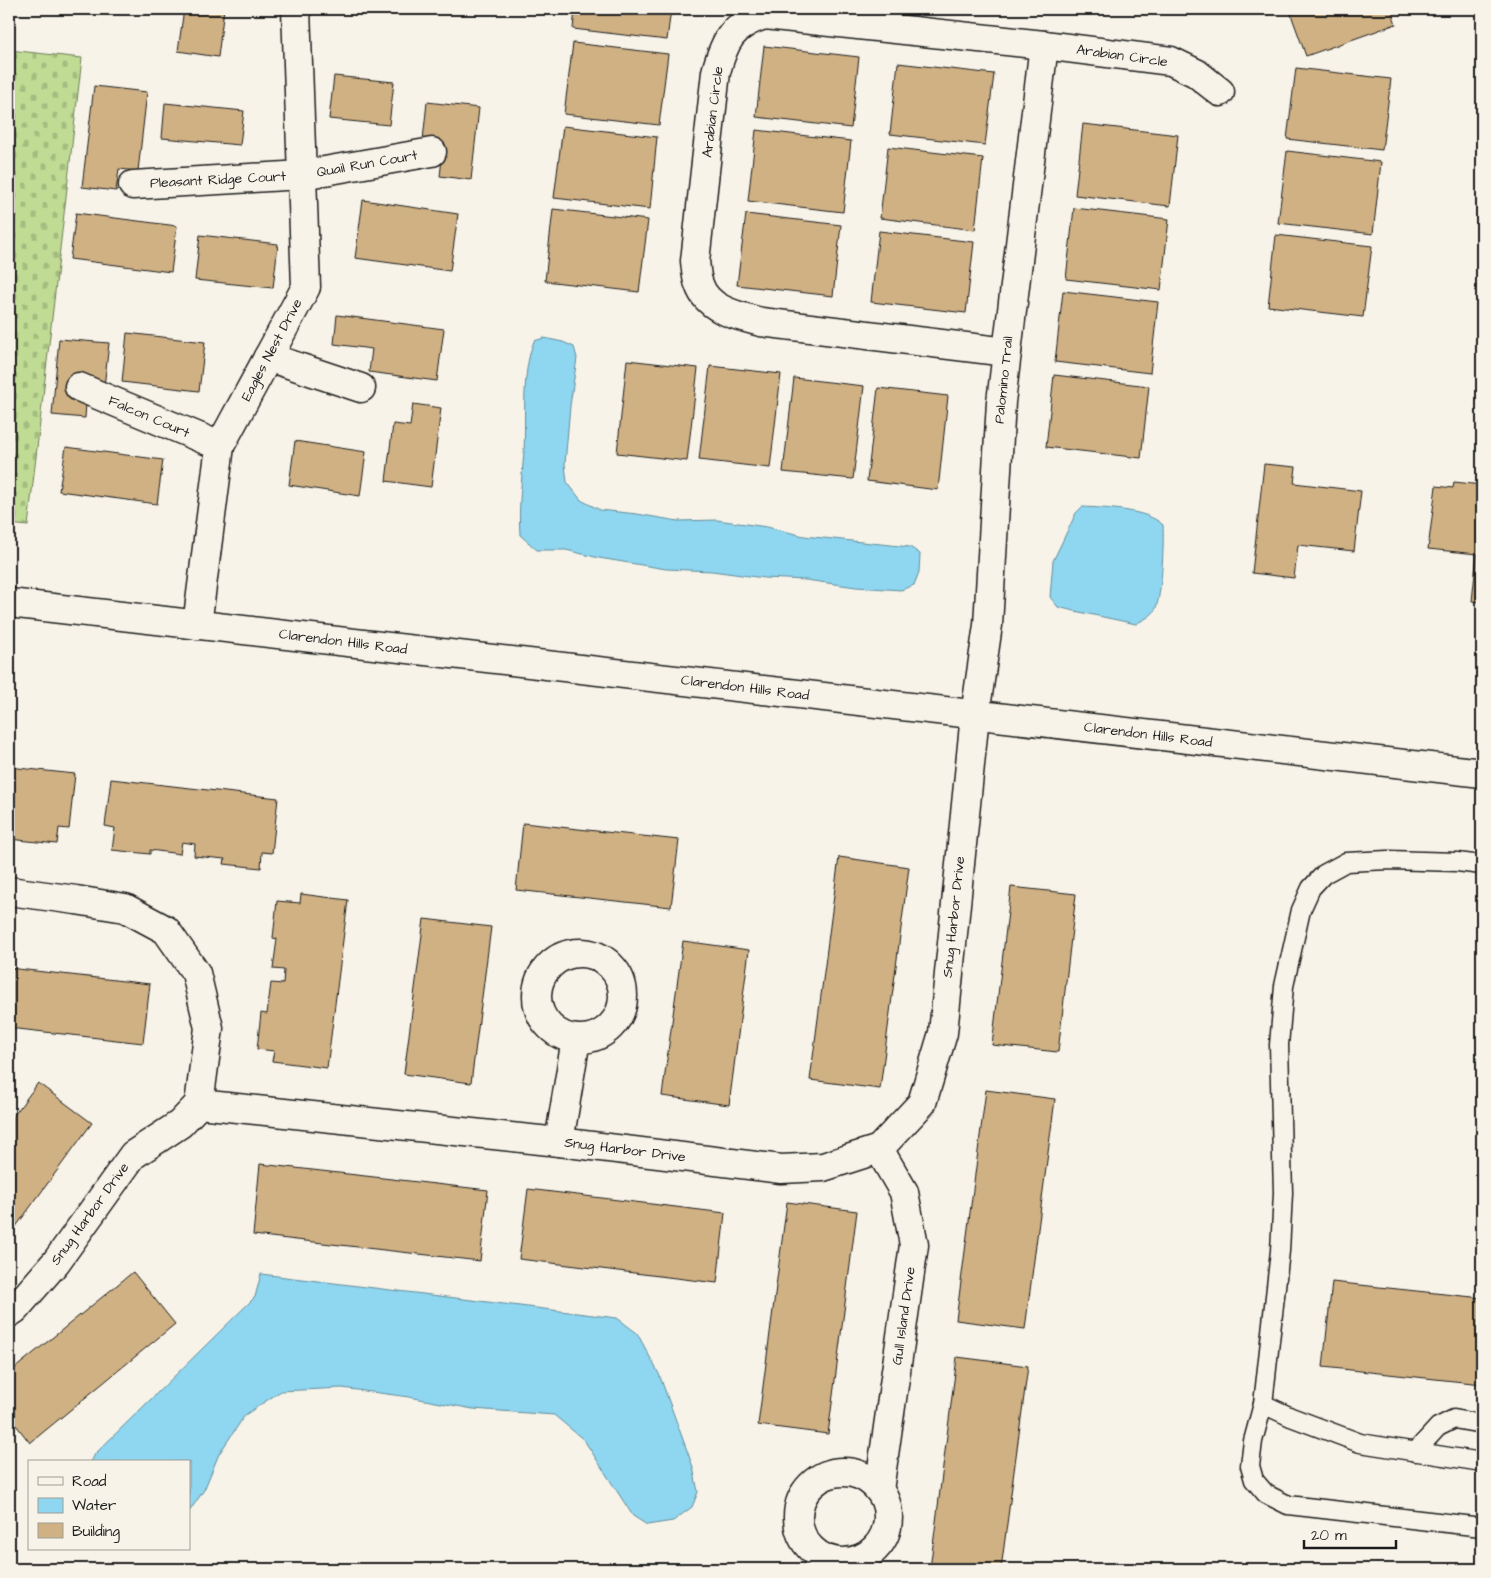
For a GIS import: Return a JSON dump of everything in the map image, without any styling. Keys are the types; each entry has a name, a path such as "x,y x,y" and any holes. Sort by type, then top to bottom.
{"street":[{"name":"Eagles Nest Drive","path":"197,625 220,446 306,287 296,9"},
{"name":"Arabian Circle","path":"1007,352 761,322 729,314 710,301 699,285 695,261 716,72 722,50 734,31 750,19 765,15 1044,45 1171,61 1196,73 1220,92"},
{"name":"Palomino Trail","path":"975,715 988,625 1001,402 1044,45"},
{"name":"Quail Run Court","path":"302,175 432,152"},
{"name":"Pleasant Ridge Court","path":"133,185 302,175"},
{"path":"268,357 361,388"},
{"name":"Falcon Court","path":"78,387 220,446"},
{"name":"Clarendon Hills Road","path":"9,603 1482,773"},
{"name":"Snug Harbor Drive","path":"9,1313 15,1309 56,1262 133,1155 180,1124 199,1104 559,1142 781,1169 823,1167 879,1149 922,1103 943,1033 975,715"},
{"path":"9,891 125,908 166,930 196,973 209,1028 199,1104"},
{"path":"559,1142 576,1040"},
{"name":"Gull Island Drive","path":"879,1149 904,1192 914,1245 879,1490"}],"lane":[{"path":"1482,865 1457,862 1398,860 1346,862 1324,874 1311,888 1302,910 1284,986 1279,1045 1282,1202 1280,1251 1263,1404 1253,1441 1250,1466 1254,1480 1266,1494 1288,1505 1482,1527"},
{"path":"1263,1404 1291,1417 1360,1443 1482,1462"},
{"path":"1414,1452 1438,1427 1454,1420 1482,1424"}],"green space":[{"path":"9,50 82,58 28,526 9,524"}],"water":[{"path":"544,338 563,342 574,347 577,358 570,406 565,464 567,482 581,500 600,510 678,521 717,520 767,527 804,536 910,547 920,554 919,572 914,585 901,590 856,587 712,571 666,569 599,558 566,550 537,550 520,535 520,493 524,451 527,367 534,341"},
{"path":"1082,507 1136,513 1156,520 1163,525 1162,569 1157,603 1151,615 1136,624 1058,607 1050,597 1053,561 1076,513"},
{"path":"261,1274 617,1318 637,1333 659,1374 693,1467 698,1492 692,1507 673,1521 647,1525 633,1516 584,1440 554,1415 473,1409 409,1397 342,1388 281,1391 245,1415 219,1454 204,1490 190,1511 190,1460 92,1460 95,1454 255,1297"}],"building":[{"path":"184,9 224,9 218,57 178,51"},
{"path":"575,9 671,9 667,40 573,29"},
{"path":"1177,9 1219,9 1219,13"},
{"path":"1289,9 1391,9 1396,24 1306,56"},
{"path":"573,43 668,54 659,125 564,114"},
{"path":"764,46 859,57 851,128 756,117"},
{"path":"898,63 994,74 985,145 890,134"},
{"path":"1296,68 1391,79 1382,150 1287,139"},
{"path":"334,76 394,82 389,125 329,119"},
{"path":"94,86 147,92 138,171 119,169 116,191 82,187"},
{"path":"427,102 479,108 471,180 440,176 444,143 423,140"},
{"path":"165,103 244,111 240,145 162,138"},
{"path":"1083,124 1178,135 1170,206 1075,195"},
{"path":"563,126 657,137 650,209 554,198"},
{"path":"756,130 851,141 843,212 748,201"},
{"path":"888,147 983,158 975,230 880,218"},
{"path":"1287,151 1381,162 1373,234 1278,223"},
{"path":"363,200 458,214 450,271 355,258"},
{"path":"1074,208 1169,219 1161,290 1066,279"},
{"path":"553,209 648,220 639,292 545,281"},
{"path":"76,213 177,226 171,272 70,259"},
{"path":"746,214 841,225 833,296 737,285"},
{"path":"879,231 974,242 966,313 871,302"},
{"path":"200,235 278,244 273,288 195,280"},
{"path":"1276,235 1372,246 1363,317 1268,306"},
{"path":"1063,291 1158,302 1150,373 1055,362"},
{"path":"337,315 444,329 437,381 369,372 372,349 334,344"},
{"path":"127,333 205,342 199,391 122,382"},
{"path":"59,339 109,343 102,405 86,403 85,418 52,415"},
{"path":"627,360 698,368 687,461 617,453"},
{"path":"710,366 781,374 770,468 699,460"},
{"path":"1054,375 1149,386 1141,458 1046,447"},
{"path":"794,378 864,386 853,479 783,472"},
{"path":"878,388 948,396 938,490 867,481"},
{"path":"413,404 441,408 431,487 386,481 393,424 410,426"},
{"path":"295,441 366,452 360,496 289,485"},
{"path":"66,447 163,460 157,504 59,491"},
{"path":"1264,464 1296,467 1294,483 1361,491 1354,551 1298,545 1294,578 1252,573"},
{"path":"1454,482 1482,485 1482,602 1472,601 1477,554 1428,549 1436,486 1453,488"},
{"path":"9,767 75,774 69,829 59,828 57,844 9,839"},
{"path":"111,779 278,798 272,853 262,852 261,868 224,864 225,859 194,856 195,844 182,842 180,854 150,850 150,854 112,850 115,828 105,826"},
{"path":"523,823 679,840 671,907 516,890"},
{"path":"839,857 909,867 880,1089 810,1080"},
{"path":"1011,887 1076,894 1058,1052 992,1045"},
{"path":"301,894 348,900 327,1068 272,1061 274,1051 257,1049 261,1013 267,1014 271,983 283,984 284,970 273,969 277,939 273,938 277,901 300,903"},
{"path":"424,919 491,927 471,1083 404,1074"},
{"path":"683,941 749,950 729,1105 662,1096"},
{"path":"9,968 150,984 143,1043 9,1028"},
{"path":"38,1083 92,1123 9,1236 9,1122"},
{"path":"986,1090 1055,1099 1025,1329 956,1320"},
{"path":"260,1164 488,1190 480,1261 253,1235"},
{"path":"528,1189 725,1213 717,1283 519,1259"},
{"path":"787,1202 857,1211 828,1434 758,1425"},
{"path":"133,1272 175,1324 30,1443 9,1416 9,1373"},
{"path":"1332,1282 1482,1298 1482,1384 1323,1367"},
{"path":"957,1357 1028,1366 1001,1569 930,1569"}]}
